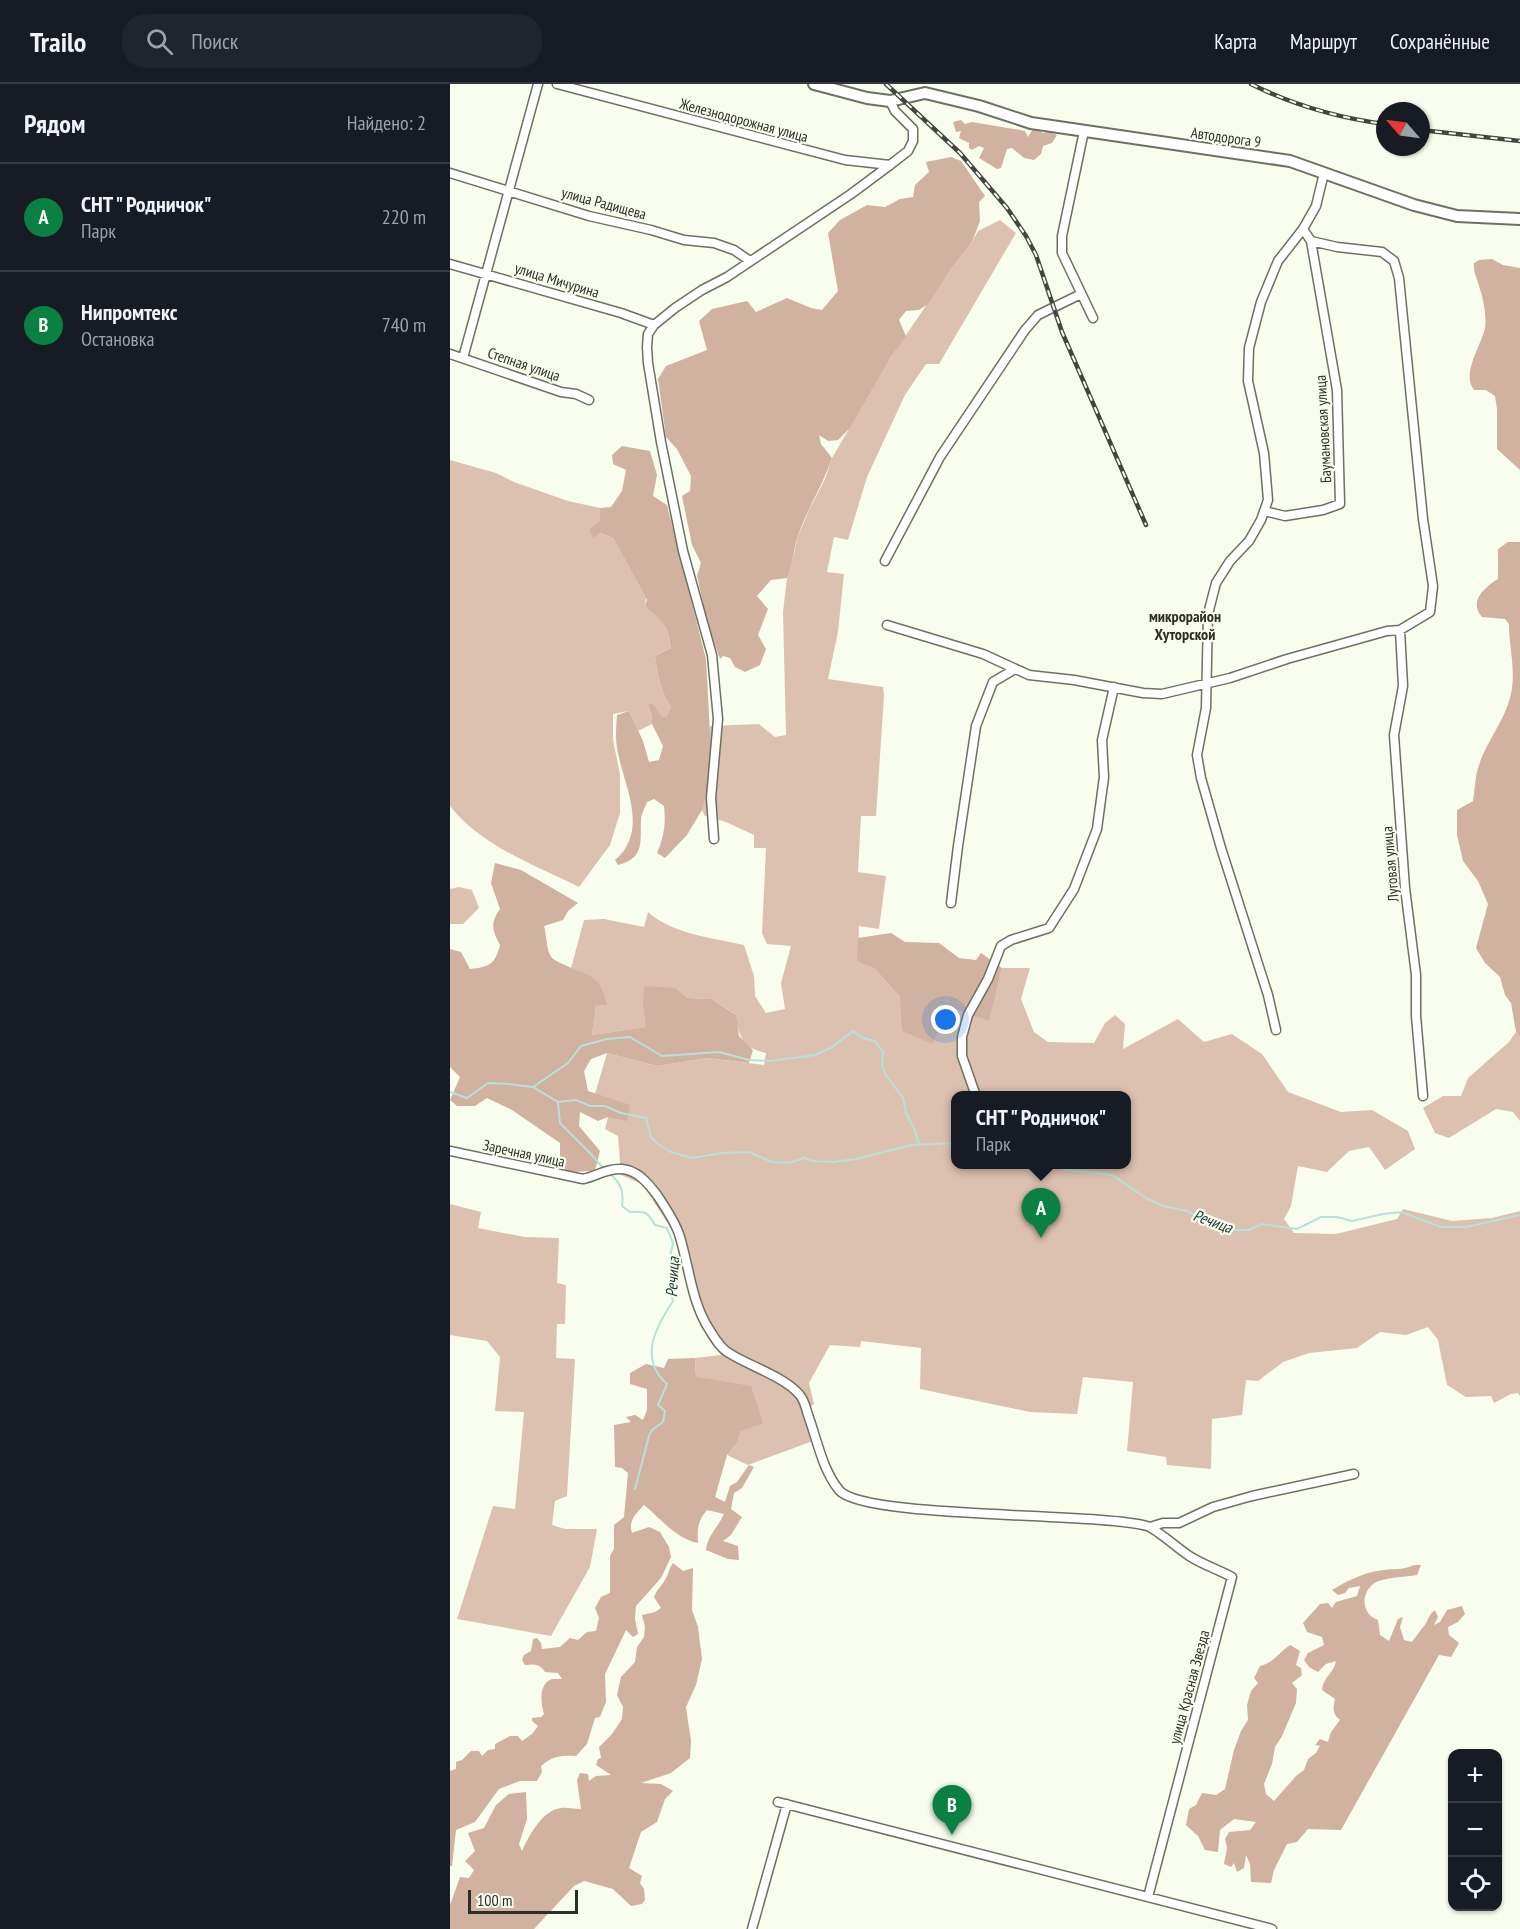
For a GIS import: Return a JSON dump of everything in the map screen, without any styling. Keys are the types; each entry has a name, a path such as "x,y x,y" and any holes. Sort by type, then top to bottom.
{"street":[{"path":"463,358 538,84"},
{"name":"Железнодорожная улица","path":"558,84 845,160 890,165"},
{"path":"714,839 711,798 718,719 712,655 683,551 661,442 647,347 648,334 654,325 702,290 727,277 851,194 908,151 913,141 913,129 895,111 890,101 867,98 814,84"},
{"name":"Автодорога 9","path":"890,101 925,93 980,106 1031,123 1290,161 1414,205 1457,216 1520,219"},
{"path":"1084,130 1062,236 1062,253 1093,318"},
{"name":"улица Радищева","path":"450,173 589,216 684,240 714,243 734,250 750,261"},
{"path":"1276,1030 1268,995 1237,903 1201,778 1197,755 1206,708 1208,614 1216,583 1230,561 1249,541 1268,500 1264,453 1248,381 1249,348 1261,302 1278,261 1303,229 1316,206 1324,173"},
{"path":"887,625 983,654 1029,675 1074,680 1143,693 1162,693 1230,678 1287,659 1387,631 1400,630 1430,612 1433,586 1423,519 1399,278 1394,261 1382,252 1337,247 1311,241 1303,229"},
{"name":"Баумановская улица","path":"1264,511 1285,516 1323,510 1340,504 1337,390 1311,241"},
{"name":"улица Мичурина","path":"450,264 487,273 654,325"},
{"path":"885,561 940,457 1025,330 1038,315 1081,294"},
{"name":"Степная улица","path":"450,354 589,400"},
{"name":"Луговая улица","path":"1400,630 1403,686 1395,735 1405,888 1416,975 1416,1016 1423,1096"},
{"path":"951,903 976,726 993,682 1015,669"},
{"path":"975,1091 962,1056 962,1037 968,1015 988,979 1000,946 1011,940 1049,928 1074,890 1097,830 1104,777 1102,740 1114,687"},
{"name":"Заречная улица","path":"450,1151 583,1179 593,1177 607,1169 623,1169 637,1173 650,1185 666,1208 678,1232 705,1323 728,1352 752,1364 801,1395 831,1477 840,1492 850,1498 903,1508 1045,1516 1150,1527"},
{"path":"1150,1527 1163,1523 1179,1523 1213,1507 1252,1496 1354,1474"},
{"name":"улица Красная Звезда","path":"1148,1897 1232,1577 1194,1559 1170,1544 1150,1527"},
{"path":"752,1929 782,1803 1272,1929"}],"shaded area":[{"path":"961,120 965,124 972,122 1025,131 1028,137 1033,129 1057,135 1052,143 1043,146 1041,154 1034,160 1024,158 1012,148 1007,149 1001,168 997,169 979,158 984,148 979,146 972,150 969,148 969,143 959,138 961,131 956,132 953,122"},
{"path":"951,157 961,161 985,196 979,202 980,221 972,242 928,304 919,310 906,311 899,320 906,336 891,357 850,428 838,440 828,441 819,435 821,444 832,458 796,541 787,578 771,580 757,596 768,609 758,635 766,649 760,665 745,672 735,667 730,658 723,656 720,659 708,625 697,576 701,563 692,545 682,496 690,491 691,476 677,449 666,437 658,379 666,366 707,350 699,321 712,309 747,301 756,312 787,298 822,310 838,291 828,233 840,220 867,205 885,207 900,199 913,197 915,185 929,172 926,162"},
{"path":"1000,220 1016,233 939,364 926,364 905,395 867,477 848,540 834,537 827,572 844,574 838,632 828,679 883,687 884,696 876,816 861,816 858,872 886,876 879,929 859,926 858,961 875,969 900,997 933,1044 950,1007 995,995 1002,968 1030,968 1021,999 1034,1032 1048,1042 1094,1043 1105,1023 1115,1015 1125,1024 1123,1049 1178,1019 1204,1042 1232,1034 1262,1054 1288,1092 1341,1112 1372,1110 1408,1131 1415,1149 1385,1170 1369,1147 1349,1151 1327,1172 1298,1166 1291,1206 1284,1219 1294,1233 1336,1234 1397,1219 1403,1209 1452,1221 1492,1218 1520,1211 1520,1396 1518,1393 1511,1394 1494,1403 1491,1396 1466,1397 1447,1385 1438,1340 1428,1327 1406,1335 1380,1332 1357,1348 1309,1353 1283,1362 1258,1381 1246,1380 1242,1415 1212,1419 1211,1469 1167,1465 1166,1457 1127,1451 1133,1382 1083,1377 1077,1414 1030,1412 920,1389 921,1348 861,1341 860,1347 830,1345 809,1383 814,1404 802,1412 813,1441 748,1465 727,1455 737,1443 741,1431 696,1377 695,1358 721,1355 701,1327 683,1271 675,1234 642,1184 621,1175 618,1136 605,1129 608,1117 630,1106 595,1094 607,1053 657,1066 707,1058 764,1065 766,1053 752,1048 743,1040 735,1014 712,999 687,998 643,1005 647,1027 592,1035 596,1004 607,1005 571,968 584,920 604,919 644,927 648,912 681,930 744,945 754,976 755,996 766,1013 785,1009 781,983 791,946 767,944 762,933 766,848 754,848 754,835 726,822 705,816 702,810 709,785 710,726 759,724 775,737 786,735 783,612 787,578 798,536 825,479 832,458 891,357 978,231"},
{"path":"1492,259 1503,265 1520,268 1520,470 1497,449 1495,396 1486,390 1474,390 1470,376 1473,360 1485,328 1483,301 1474,263 1479,260"},
{"path":"622,446 650,451 657,475 653,496 667,505 706,659 711,752 709,786 702,810 687,835 665,858 657,853 664,830 664,806 654,799 647,802 641,818 637,853 627,862 618,865 615,860 625,849 631,836 633,823 632,809 617,748 617,715 629,711 643,741 649,762 659,760 663,746 652,724 648,705 653,704 662,717 666,717 671,707 662,689 655,656 671,648 665,625 645,605 647,600 613,538 600,533 593,538 589,529 600,521 600,508 611,507 622,491 626,470 613,464 612,455"},
{"path":"450,460 496,473 514,482 568,501 600,508 600,522 589,529 613,538 646,598 645,605 664,623 668,632 671,648 655,656 662,689 671,707 666,717 662,718 648,706 652,724 638,731 629,711 613,714 613,740 620,774 620,813 610,845 579,887 493,843 463,820 450,806"},
{"path":"1508,542 1520,542 1520,1037 1516,1032 1511,1003 1505,995 1500,977 1485,963 1476,948 1488,904 1478,881 1463,861 1457,835 1457,810 1473,801 1479,765 1502,718 1512,688 1509,624 1505,619 1482,617 1477,605 1477,600 1484,590 1498,579 1498,549"},
{"path":"495,863 521,870 578,903 568,911 563,920 544,926 552,958 588,975 601,987 607,1005 596,1005 592,1035 646,1027 643,1005 644,986 675,988 687,998 712,999 736,1015 739,1036 753,1050 749,1063 707,1058 657,1066 607,1053 591,1059 584,1071 588,1091 630,1105 627,1121 608,1117 598,1121 580,1112 579,1126 600,1151 595,1171 567,1172 560,1161 560,1143 512,1110 487,1098 475,1106 457,1106 450,1100 460,1077 450,1067 450,949 461,952 470,969 487,966 494,960 500,945 493,923 500,909 491,883"},
{"path":"459,887 472,890 479,908 463,924 450,924 450,889"},
{"path":"891,933 905,942 939,943 959,958 976,960 981,953 1002,968 989,1021 950,1007 933,1044 902,1031 900,997 875,969 857,961 858,938"},
{"path":"1516,1032 1520,1037 1520,1121 1513,1112 1496,1109 1449,1138 1435,1133 1423,1108 1443,1096 1461,1096 1468,1078 1509,1042"},
{"path":"450,1204 481,1212 478,1228 525,1237 559,1238 557,1283 566,1285 565,1324 557,1324 556,1358 575,1359 567,1496 555,1501 552,1525 565,1529 597,1529 590,1567 551,1636 457,1619 493,1506 515,1509 524,1412 495,1411 500,1357 487,1341 450,1335"},
{"path":"695,1358 696,1377 751,1386 763,1423 741,1431 737,1443 727,1455 715,1497 725,1502 730,1486 737,1482 749,1465 754,1467 742,1488 734,1493 731,1509 742,1517 731,1535 723,1541 738,1546 739,1560 728,1559 706,1550 724,1514 707,1510 699,1525 698,1543 675,1533 644,1505 632,1521 632,1533 649,1527 660,1532 669,1547 671,1557 661,1578 636,1606 635,1619 638,1634 633,1637 626,1630 605,1674 606,1702 600,1717 595,1718 587,1744 576,1756 549,1760 541,1766 542,1772 537,1781 520,1781 499,1789 475,1822 456,1830 452,1866 450,1866 450,1771 456,1769 456,1762 462,1760 471,1751 479,1751 482,1756 488,1750 495,1749 495,1744 510,1736 518,1736 522,1741 532,1734 538,1726 532,1718 541,1717 544,1714 542,1700 544,1685 552,1679 562,1679 558,1673 545,1672 536,1665 525,1665 522,1660 524,1655 531,1651 533,1639 537,1638 542,1649 560,1647 570,1638 578,1640 587,1632 596,1631 599,1618 595,1608 601,1597 610,1593 610,1556 614,1549 614,1525 624,1517 628,1473 622,1468 615,1467 614,1425 631,1422 626,1417 635,1415 643,1420 647,1410 647,1389 630,1384 630,1373 646,1364 664,1368 668,1359"},
{"path":"673,1563 683,1571 693,1568 692,1610 698,1627 702,1659 696,1685 686,1707 691,1741 690,1758 671,1773 641,1783 661,1784 673,1791 665,1799 657,1822 641,1832 629,1868 642,1876 640,1883 644,1889 645,1900 642,1904 631,1906 613,1889 584,1881 574,1886 534,1929 450,1929 450,1905 460,1877 469,1878 474,1870 465,1861 475,1851 468,1833 484,1828 496,1805 509,1794 526,1792 527,1819 519,1844 522,1851 528,1838 548,1813 561,1808 581,1809 577,1780 580,1773 588,1774 589,1781 596,1776 611,1775 596,1765 598,1759 601,1758 599,1747 622,1719 623,1707 617,1695 621,1677 635,1662 637,1647 644,1637 645,1627 642,1615 661,1608 654,1597"},
{"path":"1421,1565 1417,1575 1379,1581 1366,1593 1367,1611 1378,1620 1380,1635 1389,1641 1398,1619 1403,1617 1400,1627 1404,1640 1412,1642 1435,1610 1438,1617 1434,1625 1440,1622 1447,1610 1462,1606 1465,1614 1458,1622 1448,1627 1449,1635 1459,1643 1451,1657 1439,1655 1341,1830 1308,1829 1297,1842 1287,1844 1274,1870 1271,1883 1251,1882 1250,1864 1246,1855 1244,1868 1237,1872 1234,1863 1231,1867 1224,1864 1227,1848 1225,1839 1229,1832 1250,1830 1256,1822 1234,1819 1220,1830 1218,1852 1205,1850 1198,1836 1186,1825 1189,1809 1196,1805 1202,1793 1216,1795 1225,1789 1234,1750 1248,1720 1247,1705 1251,1691 1258,1683 1254,1678 1260,1666 1273,1660 1290,1645 1300,1651 1296,1665 1301,1668 1302,1675 1292,1683 1297,1689 1296,1703 1275,1747 1272,1764 1264,1784 1266,1794 1274,1801 1304,1770 1308,1759 1316,1753 1320,1746 1315,1745 1320,1739 1328,1742 1331,1732 1340,1720 1334,1711 1335,1699 1322,1690 1336,1661 1326,1664 1318,1672 1309,1667 1304,1660 1308,1653 1324,1645 1322,1637 1307,1632 1303,1623 1320,1604 1328,1603 1332,1608 1336,1602 1357,1596 1360,1586 1349,1588 1345,1593 1338,1595 1332,1590 1342,1584 1371,1572"}],"waterway":[{"path":"533,1087 568,1063 581,1046 607,1039 630,1037 662,1056 719,1052 749,1060 770,1061 815,1055 831,1048 853,1031 863,1038 875,1041 883,1052 882,1065 885,1074 903,1098 906,1113 919,1144"},
{"name":"Речица","path":"450,1092 467,1098 488,1083 508,1084 533,1087 558,1102 576,1100 590,1106 605,1106 621,1113 646,1118 651,1137 658,1144 671,1152 692,1158 722,1153 749,1152 772,1162 789,1163 804,1158 834,1162 856,1159 911,1145 951,1143"},
{"name":"Речица","path":"558,1103 560,1123 604,1169"},
{"name":"Речица","path":"1062,1169 1112,1175 1146,1198 1163,1206 1187,1211 1220,1227 1226,1223 1233,1230 1249,1230 1261,1224 1297,1229 1321,1217 1337,1217 1352,1221 1401,1212 1441,1227 1466,1227 1520,1215"},
{"name":"Речица","path":"609,1173 621,1188 622,1206 630,1212 646,1213 655,1225 667,1228 673,1243 671,1252 674,1275 669,1288 673,1301 656,1332 652,1353 653,1364 667,1384 658,1405 665,1411 663,1422 652,1430 649,1436 635,1489"}],"railway":[{"path":"886,84 960,153 1007,208 1026,236 1036,255 1062,332 1146,525"},
{"path":"1251,84 1316,110 1376,122"},
{"path":"1430,131 1520,141"}],"place":[{"name":"СНТ \" Родничок\"","path":"1041,1238"},
{"name":"Нипромтекс","path":"952,1835"}],"district":[{"name":"микрорайон Хуторской","path":"1185,625"}]}
